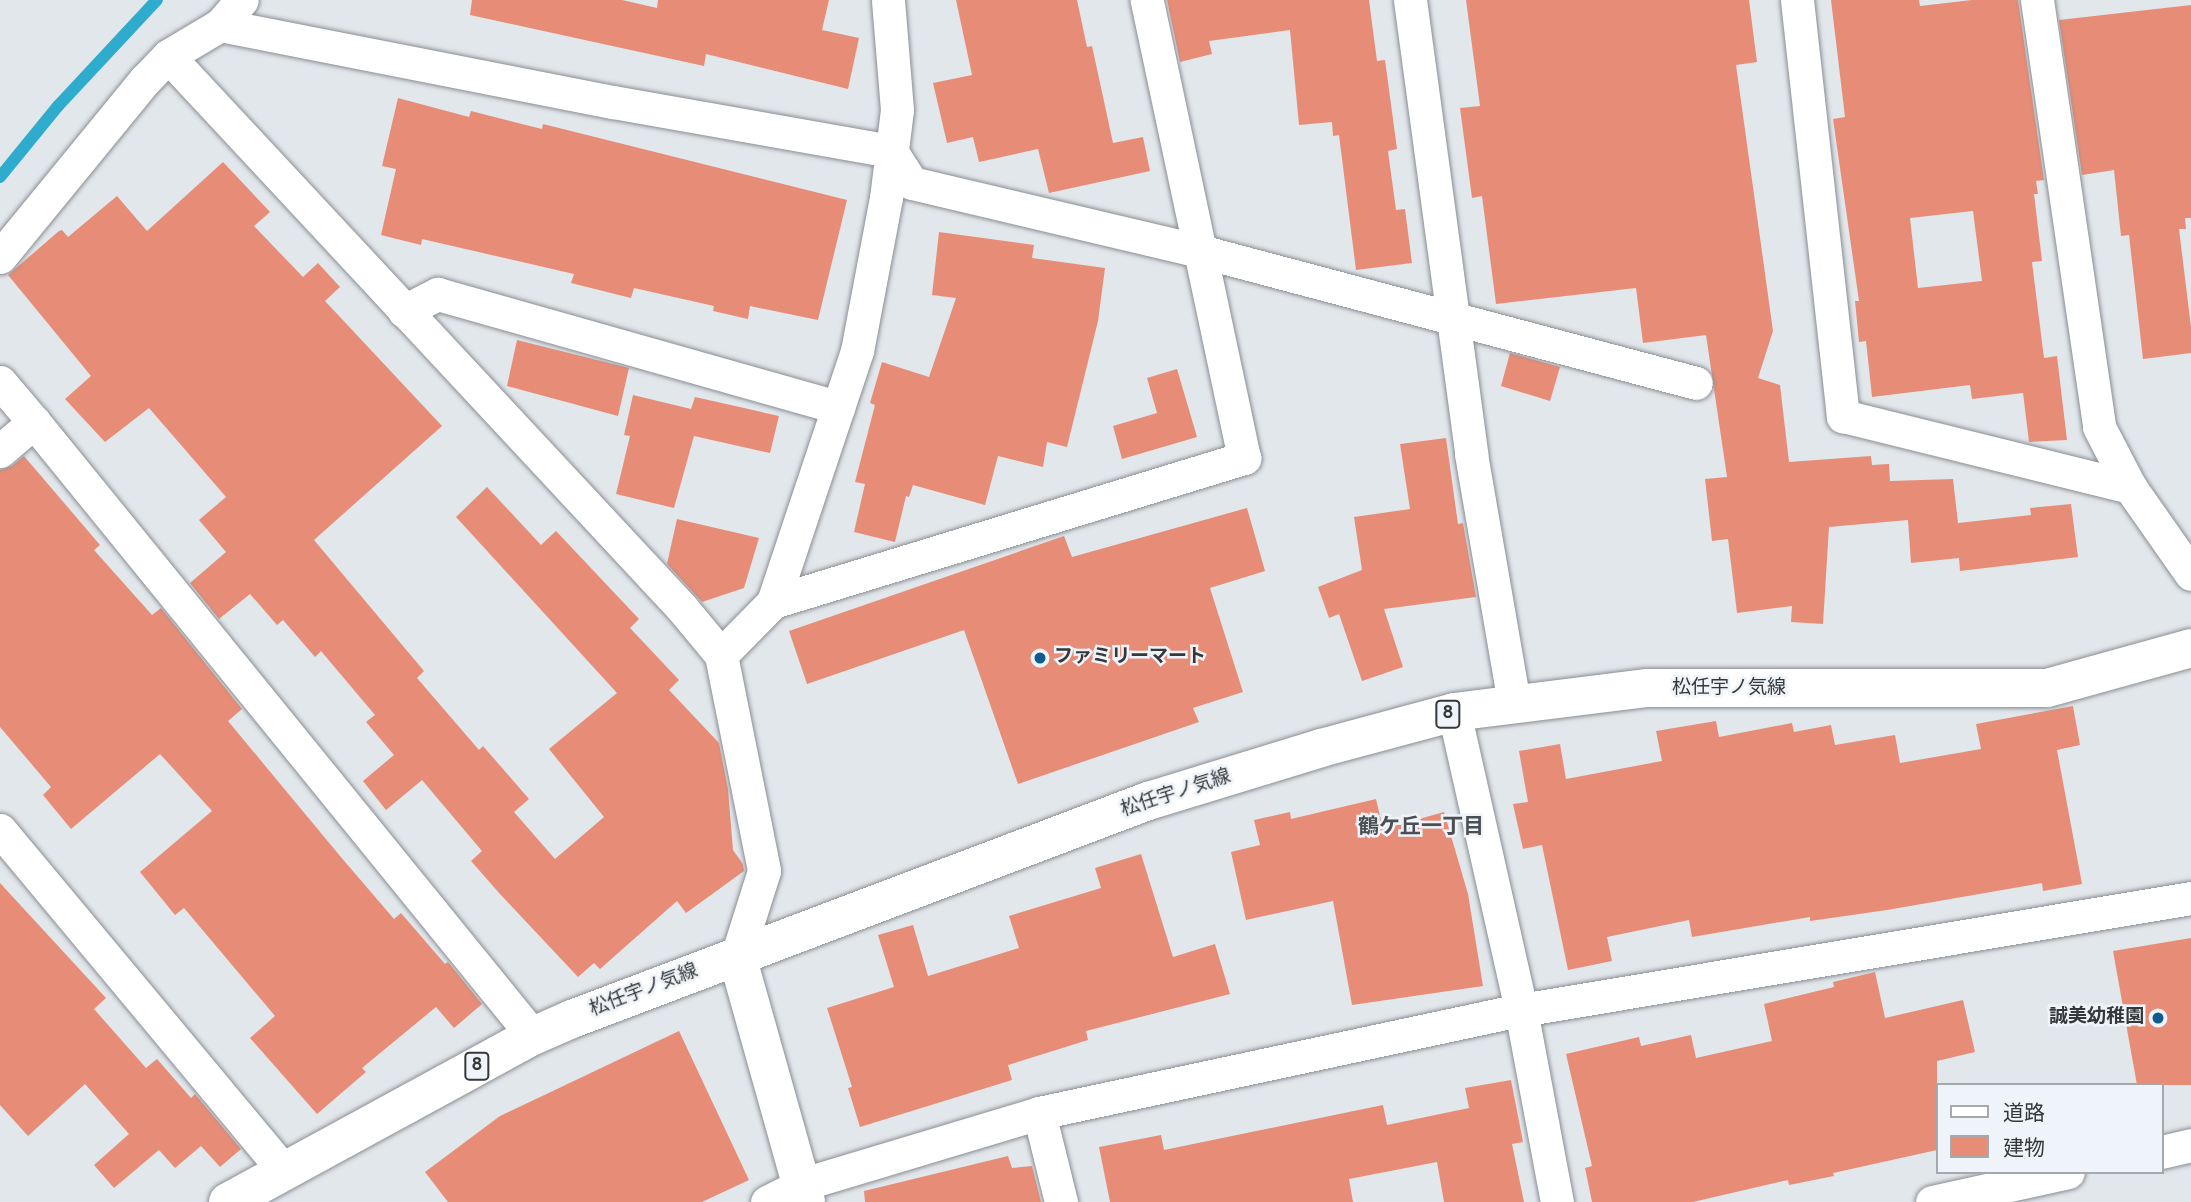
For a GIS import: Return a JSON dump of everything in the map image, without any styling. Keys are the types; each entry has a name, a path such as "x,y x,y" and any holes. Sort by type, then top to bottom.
{"main road":[{"name":"松任宇ノ気線","path":"228,1202 533,1036 1149,801 1454,712 1648,688 2047,688 2191,648"},
{"path":"737,956 804,1193"}],"street":[{"path":"0,257 145,80 168,56 220,25 242,0"},
{"path":"721,655 773,602 857,351 886,198 897,110 888,0"},
{"path":"773,602 1244,458 1147,0"},
{"path":"1410,0 1471,454 1514,704"},
{"path":"1797,0 1843,416 2130,487"},
{"path":"2037,0 2099,427 2130,487 2191,573"},
{"path":"220,25 613,102 891,151 912,183 1200,251 1696,383"},
{"path":"168,56 682,608 721,655 764,871 737,956"},
{"path":"404,311 438,294 838,407"},
{"path":"0,382 533,1036"},
{"path":"0,451 34,422"},
{"path":"1454,712 1521,1010 1557,1202"},
{"path":"0,830 284,1171"},
{"path":"767,1202 804,1193 1040,1113 1521,1010 2191,898"},
{"path":"1040,1113 1061,1202"},
{"path":"2163,1152 2191,1145"},
{"path":"1933,1202 2058,1174"}],"building":[{"path":"472,0 622,0 657,8 658,0 829,0 822,30 859,38 848,89 706,54 704,66 470,15"},
{"path":"956,0 1077,0 1087,47 1092,46 1113,143 1143,137 1150,171 1049,193 1038,149 979,162 973,137 947,143 933,83 972,75"},
{"path":"1167,0 1369,0 1377,61 1385,60 1397,149 1388,151 1396,210 1405,209 1412,263 1356,270 1339,135 1333,136 1332,122 1299,125 1290,30 1209,41 1212,54 1180,62"},
{"path":"1466,0 1749,0 1757,62 1736,65 1773,331 1758,378 1780,385 1789,462 1871,456 1872,465 1889,464 1890,481 1953,479 1958,523 2031,515 2030,508 2071,504 2078,557 1960,571 1959,558 1911,563 1908,520 1829,527 1823,624 1791,622 1792,606 1737,613 1728,539 1712,541 1705,479 1727,477 1706,335 1643,343 1636,288 1496,304 1482,196 1472,198 1460,108 1480,106"},
{"path":"1831,0 1919,0 1920,6 1972,0 2018,0 2044,180 2036,181 2038,194 2034,194 2042,261 2032,262 2044,358 2057,356 2067,440 2029,442 2023,393 1972,399 1970,385 1872,397 1866,341 1859,342 1855,301 1859,301 1833,119 1845,117","holes":["1973,211 1982,281 1918,288 1910,218"]},
{"path":"2191,5 2191,218 2185,218 2186,229 2179,229 2191,327 2191,353 2143,359 2129,235 2121,236 2114,170 2082,175 2059,20"},
{"path":"398,98 469,117 471,111 542,129 543,124 847,200 818,320 750,306 748,319 713,311 714,306 634,288 631,298 571,283 574,274 422,239 421,245 381,235 396,169 382,166"},
{"path":"223,162 270,212 254,226 303,277 318,263 340,287 325,301 442,426 314,540 424,671 417,678 479,750 483,746 529,799 514,812 555,859 604,817 549,749 617,693 456,517 487,487 541,545 556,531 639,619 630,628 679,680 669,690 719,743 728,789 733,850 743,864 744,871 686,913 677,901 600,969 594,963 578,977 471,861 482,851 422,780 386,810 363,781 394,755 366,722 375,715 321,651 315,657 283,620 277,625 250,594 219,619 190,583 226,552 199,520 226,497 149,408 105,442 65,399 91,376 8,275 59,231 62,230 68,237 117,196 147,231"},
{"path":"939,232 1034,245 1032,258 1105,268 1098,321 1067,447 1047,442 1043,467 998,456 985,505 913,485 909,497 906,496 895,542 854,532 865,484 855,482 875,405 870,403 882,362 929,377 956,298 932,295"},
{"path":"517,340 629,368 618,416 507,386"},
{"path":"1510,353 1560,367 1550,401 1501,386"},
{"path":"1177,369 1197,437 1122,459 1113,426 1157,413 1147,378"},
{"path":"633,395 691,409 695,397 779,416 770,453 694,436 674,508 616,494 630,436 624,435"},
{"path":"1446,438 1458,524 1463,523 1476,597 1384,609 1403,667 1362,681 1339,614 1329,618 1318,587 1362,570 1354,517 1410,509 1400,444"},
{"path":"24,456 100,545 94,550 152,615 161,608 242,709 228,721 340,856 394,919 401,913 445,964 448,962 482,1004 454,1028 436,1007 362,1068 366,1072 317,1114 250,1038 275,1016 184,908 175,915 140,872 212,811 160,754 71,829 43,795 51,787 0,727 0,470 12,466"},
{"path":"1247,508 1265,571 1210,588 1243,692 1193,708 1199,722 1018,784 964,630 807,684 789,631 1064,536 1072,557"},
{"path":"677,519 759,538 744,588 702,602 667,564"},
{"path":"2073,706 2080,745 2057,750 2082,884 2043,891 2042,883 1887,910 1810,921 1810,917 1692,937 1689,920 1607,937 1612,961 1568,970 1542,845 1523,849 1513,804 1528,802 1519,751 1560,744 1566,779 1662,761 1656,731 1716,721 1719,737 1792,723 1794,732 1831,725 1835,745 1895,735 1900,763 1981,749 1976,724"},
{"path":"1376,799 1383,829 1444,812 1468,894 1483,986 1352,1005 1333,901 1246,920 1231,852 1260,845 1254,820 1290,812 1291,819"},
{"path":"1141,854 1173,957 1215,944 1230,994 1086,1031 1088,1040 1008,1065 1012,1080 860,1127 848,1088 852,1087 827,1008 894,987 878,935 913,925 928,976 1019,948 1009,916 1101,888 1095,868"},
{"path":"0,883 106,998 94,1009 146,1068 157,1059 191,1098 195,1094 241,1149 220,1167 201,1146 175,1168 159,1150 114,1188 94,1165 129,1134 85,1084 28,1136 0,1105"},
{"name":"誠美幼稚園","path":"2191,938 2191,1085 2137,1083 2113,951"},
{"path":"1875,972 1885,1018 1963,1000 1975,1052 1937,1061 1936,1150 1833,1173 1834,1176 1789,1185 1788,1180 1693,1202 1592,1202 1585,1168 1592,1166 1566,1054 1639,1037 1641,1046 1691,1035 1696,1058 1772,1041 1764,1004 1834,987 1833,982"},
{"path":"679,1031 749,1180 702,1202 448,1202 425,1172 500,1116"},
{"path":"1511,1080 1523,1142 1512,1144 1524,1202 1444,1202 1437,1162 1349,1179 1353,1202 1110,1202 1099,1147 1161,1135 1164,1150 1383,1105 1387,1125 1469,1108 1465,1088"},
{"path":"1008,1156 1012,1168 1032,1166 1041,1202 865,1202 864,1191"}],"waterway":[{"path":"0,177 58,106 157,0"}],"place":[{"name":"ファミリーマート","path":"1040,658"},
{"name":"誠美幼稚園","path":"2158,1018"}],"district":[{"name":"鶴ケ丘一丁目","path":"1421,828"}]}
